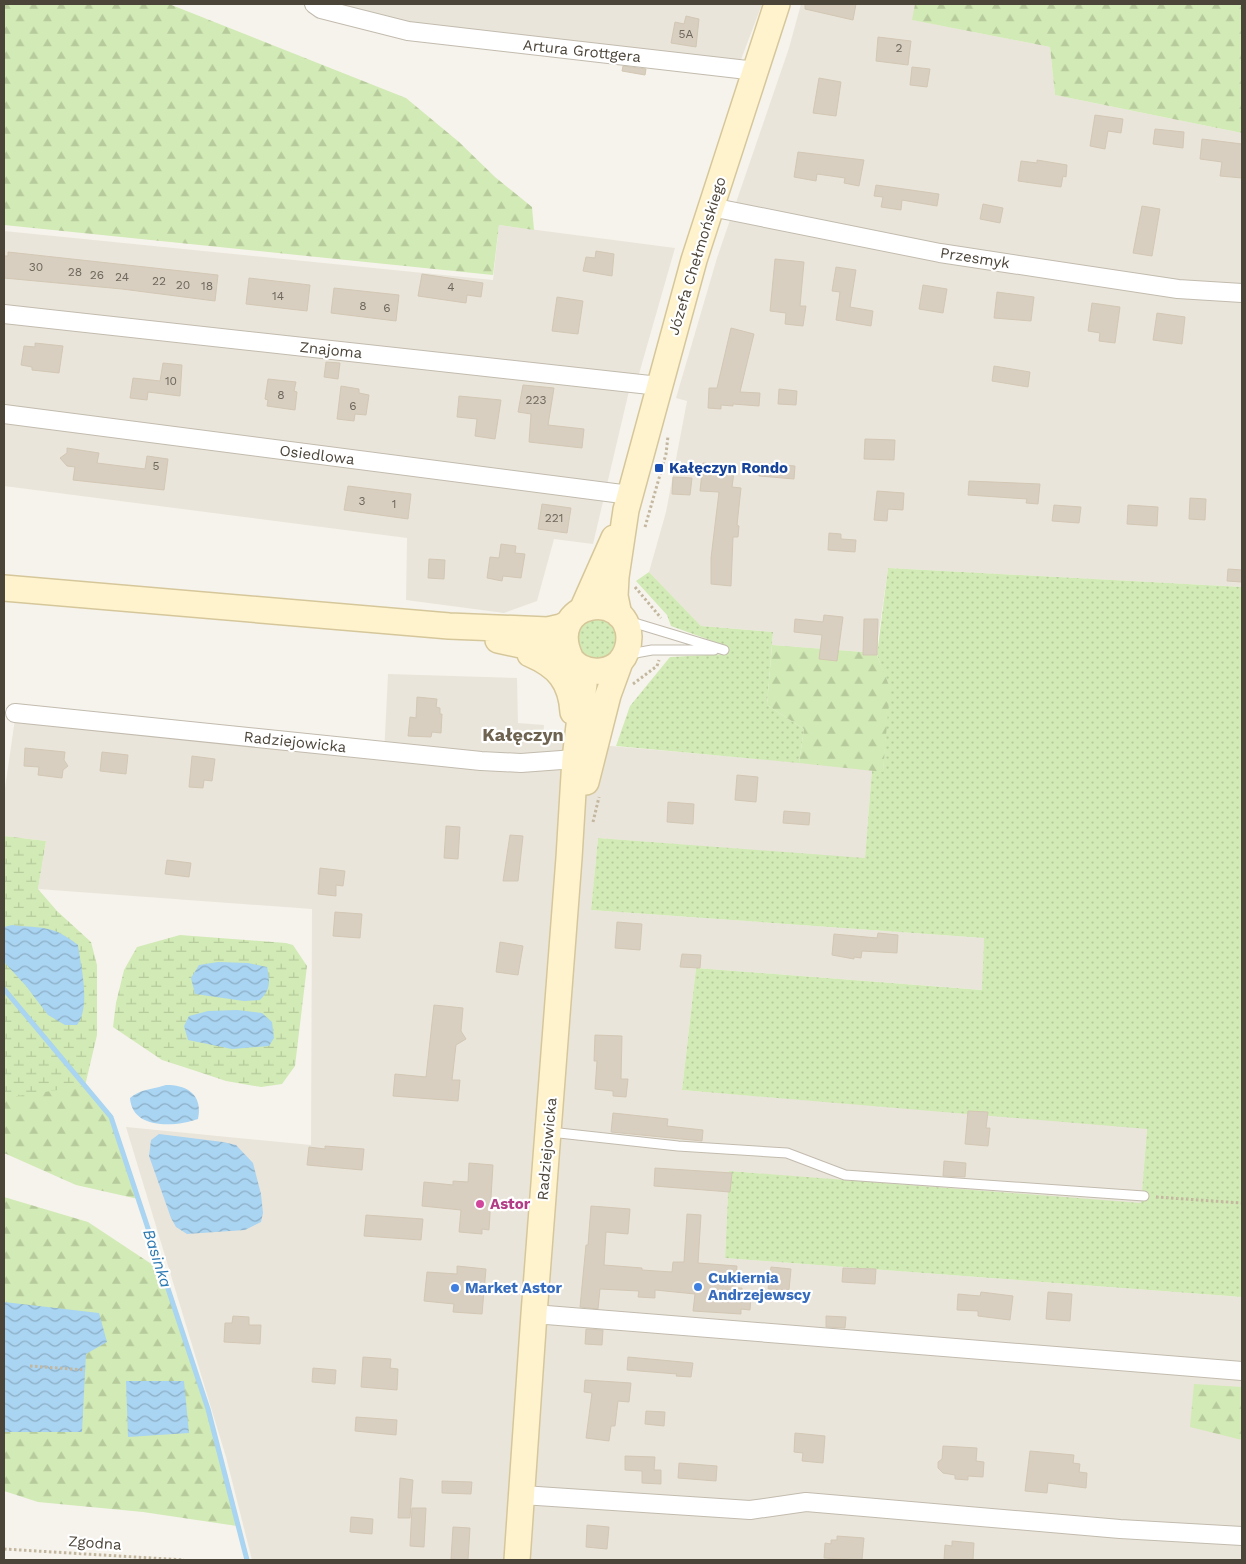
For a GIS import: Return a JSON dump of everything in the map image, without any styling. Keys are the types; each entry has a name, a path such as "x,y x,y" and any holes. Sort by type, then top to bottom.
{"main road":[{"name":"Józefa Chełmońskiego","path":"621,617 615,596 616,577 628,502 694,260 776,4"},
{"name":"Józefa Chełmońskiego","path":"575,617 628,502"},
{"path":"4,588 450,626 548,630 561,627 592,607 601,606 621,617 629,633 629,641 622,658 611,668 601,671 590,671 575,662 530,646 495,639 450,626"},
{"path":"575,617 564,635 565,646 575,662"},
{"path":"495,639 541,658 556,669 565,680 572,700 575,759"},
{"name":"Radziejowicka","path":"569,858 590,761 608,694 622,658"},
{"name":"Radziejowicka","path":"517,1560 575,759 584,684 575,662"}],"street":[{"name":"Artura Grottgera","path":"314,4 321,9 408,31 756,71"},
{"name":"Przesmyk","path":"711,207 940,253 1178,289 1242,293"},
{"name":"Znajoma","path":"4,314 659,386"},
{"name":"Osiedlowa","path":"4,414 628,502"},
{"name":"Radziejowicka","path":"15,714 481,761 522,764 575,759"},
{"path":"534,1314 1242,1371"},
{"path":"522,1495 750,1510 806,1502 1120,1529 1242,1536"}],"lane":[{"path":"621,617 724,650 637,651 622,658"},
{"path":"548,1132 678,1146 787,1153 845,1175 1144,1196"}],"path":[{"path":"642,535 666,454 668,435"},
{"path":"634,586 665,624 665,632"},
{"path":"632,685 657,666 663,650"},
{"path":"591,831 599,794"},
{"path":"1144,1196 1242,1203"},
{"path":"30,1366 85,1370"},
{"name":"Zgodna","path":"4,1549 184,1560"}],"shaded area":[{"path":"337,4 762,4 739,65 414,26"},
{"path":"801,4 915,4 913,20 1050,47 1055,95 1242,133 1242,587 888,568 876,653 772,645 773,632 701,626 649,572 666,512 687,401 676,398 717,258 789,48"},
{"path":"499,225 675,248 639,374 629,391 593,544 554,539 537,601 504,613 406,600 407,538 4,486 4,231 493,280"},
{"path":"388,674 517,678 518,723 544,725 543,740 872,769 865,859 598,838 591,910 984,938 983,990 696,968 682,1090 1147,1128 1141,1204 729,1171 725,1258 1242,1297 1242,1560 252,1560 226,1457 126,1127 311,1145 312,909 38,889 46,841 4,836 4,795 15,719 384,756"}],"green space":[{"path":"4,4 169,4 406,98 459,142 495,177 532,207 534,230 499,225 493,275 4,225"},
{"path":"915,4 1242,4 1242,133 1055,95 1050,47 912,20"},
{"path":"888,568 1242,587 1242,1297 725,1258 729,1171 1141,1203 1147,1129 682,1090 696,968 982,990 984,938 591,910 598,838 865,858 872,769 883,771 889,688 877,655"},
{"path":"649,572 701,626 773,632 767,705 804,729 799,763 616,746 630,706 670,657 726,654 726,646 671,626 667,615 636,581"},
{"path":"591,617 610,622 617,632 618,637 615,647 604,658 594,659 582,655 576,630"},
{"path":"772,645 876,653 890,688 883,772 799,763 804,729 767,705"},
{"path":"4,836 46,841 38,889 57,911 91,942 97,965 97,1035 85,1086 4,1098"},
{"path":"180,935 293,945 307,966 295,1066 282,1084 261,1087 226,1081 162,1060 113,1027 116,1003 124,970 137,947"},
{"path":"4,989 111,1117 138,1199 76,1185 4,1153"},
{"path":"4,1197 88,1222 162,1271 208,1409 237,1526 143,1512 38,1502 4,1491"},
{"path":"1194,1384 1242,1387 1242,1440 1190,1427"}],"water":[{"path":"12,925 54,930 78,945 83,975 84,998 81,1017 77,1025 65,1025 48,1015 26,986 4,962 4,927"},
{"path":"218,962 248,963 267,967 269,985 264,996 260,1000 244,1001 195,994 191,978 199,965"},
{"path":"237,1010 262,1013 272,1022 274,1038 269,1046 232,1049 188,1040 184,1026 189,1016 208,1011"},
{"path":"166,1085 181,1087 192,1093 198,1104 198,1119 178,1124 156,1124 138,1116 130,1098 143,1091"},
{"path":"159,1134 236,1145 253,1163 261,1194 263,1213 261,1222 245,1230 187,1234 176,1227 149,1156 151,1140"},
{"path":"4,1302 99,1313 107,1342 86,1354 82,1432 4,1432"},
{"path":"126,1381 184,1381 189,1433 128,1437"}],"building":[{"path":"805,4 856,4 853,20 805,9"},
{"path":"686,16 699,19 696,47 671,43 675,22 684,24"},
{"path":"878,37 911,41 908,65 876,61"},
{"path":"623,66 646,69 645,75 622,71"},
{"path":"912,67 930,69 927,87 910,85"},
{"path":"819,78 841,82 836,116 813,113"},
{"path":"1095,115 1123,119 1121,133 1108,131 1105,149 1090,146"},
{"path":"1155,129 1184,132 1183,148 1153,144"},
{"path":"1202,139 1242,144 1242,178 1220,176 1222,162 1200,159"},
{"path":"798,152 864,160 859,186 844,183 845,178 817,174 816,181 794,177"},
{"path":"1037,160 1067,165 1066,177 1063,176 1061,187 1018,181 1021,161 1037,163"},
{"path":"876,185 939,194 937,206 902,200 901,210 881,207 883,197 874,196"},
{"path":"983,204 1003,208 1000,223 980,219"},
{"path":"1142,206 1160,209 1152,256 1133,253"},
{"path":"596,251 614,254 612,276 583,271 586,257 595,258"},
{"path":"8,252 218,275 215,301 122,289 4,278 4,256 8,256"},
{"path":"775,259 804,262 800,306 806,306 803,326 785,324 786,313 770,311"},
{"path":"836,267 856,270 850,307 873,311 871,326 836,320 840,292 832,291"},
{"path":"422,274 483,283 481,297 467,295 466,303 418,296"},
{"path":"249,278 310,285 307,311 246,304"},
{"path":"923,285 947,289 943,313 919,309"},
{"path":"334,288 399,295 396,321 331,313"},
{"path":"997,292 1034,297 1031,321 994,318"},
{"path":"557,297 583,301 578,334 552,331"},
{"path":"1092,303 1120,307 1115,343 1099,341 1100,333 1088,331"},
{"path":"1157,313 1185,317 1182,344 1153,340"},
{"path":"731,328 754,334 740,392 760,393 759,406 733,404 733,406 721,405 721,409 708,408 709,388 717,388"},
{"path":"35,343 63,346 59,373 32,370 32,367 21,365 24,346 35,347"},
{"path":"326,362 340,363 338,379 324,377"},
{"path":"163,363 182,365 180,396 148,392 147,400 130,398 133,378 160,381"},
{"path":"994,366 1030,372 1028,387 992,381"},
{"path":"268,379 296,382 294,391 297,392 295,410 267,406 268,400 265,399"},
{"path":"523,385 554,388 548,425 584,429 582,448 529,442 531,414 518,412"},
{"path":"341,386 359,389 359,393 369,395 366,415 355,414 354,421 337,419"},
{"path":"779,389 797,391 796,405 778,404"},
{"path":"459,396 501,400 495,439 475,436 477,419 457,417"},
{"path":"865,439 895,440 894,460 864,459"},
{"path":"67,448 99,453 97,463 145,469 147,456 168,459 164,490 73,480 75,467 67,466 60,458 67,453"},
{"path":"703,463 732,466 731,472 734,472 732,487 741,488 737,525 739,526 738,537 733,537 731,586 711,584 711,558 719,492 700,491"},
{"path":"760,463 795,466 794,479 759,476"},
{"path":"673,477 692,478 690,495 672,494"},
{"path":"969,481 1040,484 1038,504 1026,503 1027,499 968,495"},
{"path":"348,486 411,494 408,519 344,510"},
{"path":"877,491 904,493 903,510 888,509 887,521 874,520"},
{"path":"1190,498 1206,499 1205,520 1189,519"},
{"path":"542,504 571,508 567,533 538,529"},
{"path":"1054,505 1081,507 1079,523 1052,521"},
{"path":"1128,505 1158,507 1157,526 1127,524"},
{"path":"829,533 841,534 841,539 856,540 855,552 828,550"},
{"path":"501,544 516,546 515,553 525,554 521,578 503,576 502,581 487,578 490,557 499,558"},
{"path":"429,559 445,560 444,579 428,578"},
{"path":"1228,569 1242,570 1242,582 1227,581"},
{"path":"824,615 843,617 837,661 819,659 822,635 794,632 795,619 823,622"},
{"path":"864,619 878,619 877,655 863,655"},
{"path":"417,697 437,699 436,707 440,708 440,714 442,714 441,733 432,732 431,737 408,736 410,717 416,718"},
{"path":"25,748 65,752 64,760 68,766 63,770 62,778 38,775 39,767 24,766"},
{"path":"102,752 128,755 126,774 100,771"},
{"path":"192,756 215,759 212,781 204,780 203,788 189,787"},
{"path":"737,775 758,777 756,802 735,800"},
{"path":"668,802 694,804 693,824 667,822"},
{"path":"784,811 810,813 809,825 783,823"},
{"path":"446,826 460,827 458,859 444,858"},
{"path":"510,835 523,836 518,881 503,881"},
{"path":"167,860 191,863 189,877 165,874"},
{"path":"320,868 345,871 343,886 336,885 336,896 318,894"},
{"path":"335,912 362,914 360,938 333,936"},
{"path":"617,922 642,924 640,950 615,948"},
{"path":"878,933 898,935 897,953 862,951 861,958 854,957 854,959 832,955 834,934 877,938"},
{"path":"500,942 523,946 518,975 496,972"},
{"path":"682,954 701,955 700,968 680,967"},
{"path":"434,1005 463,1008 461,1031 466,1039 456,1045 452,1080 460,1080 458,1101 393,1096 395,1074 426,1077"},
{"path":"595,1035 622,1036 621,1079 628,1079 626,1097 613,1096 613,1091 595,1089 597,1061 594,1061"},
{"path":"968,1111 988,1112 986,1128 990,1128 988,1146 965,1144"},
{"path":"613,1113 668,1119 667,1126 703,1130 702,1141 611,1132"},
{"path":"325,1146 364,1149 362,1170 307,1165 309,1147 325,1149"},
{"path":"944,1161 966,1163 965,1177 943,1176"},
{"path":"469,1163 493,1165 489,1230 482,1229 482,1234 459,1232 461,1210 422,1206 424,1182 453,1185 453,1181 468,1182"},
{"path":"655,1168 732,1173 730,1192 654,1186"},
{"path":"591,1206 630,1209 628,1234 606,1232 604,1265 642,1268 642,1270 672,1272 673,1262 684,1262 687,1214 701,1215 698,1263 737,1266 735,1288 742,1288 742,1294 751,1295 750,1310 741,1309 741,1314 693,1311 695,1294 655,1290 655,1298 638,1297 639,1291 600,1289 598,1309 580,1307"},
{"path":"366,1215 423,1219 421,1240 364,1236"},
{"name":"Market Astor","path":"457,1266 486,1269 482,1314 453,1312 454,1304 424,1301 427,1272 457,1274"},
{"path":"771,1267 791,1269 789,1290 768,1289"},
{"path":"843,1268 876,1269 875,1284 842,1282"},
{"path":"981,1292 1013,1296 1010,1320 978,1316 978,1311 957,1310 958,1294 980,1296"},
{"path":"1048,1292 1072,1294 1070,1321 1046,1319"},
{"path":"233,1316 249,1317 249,1325 261,1325 260,1344 224,1342 225,1323 232,1323"},
{"path":"826,1316 846,1317 845,1328 826,1327"},
{"path":"586,1329 603,1330 602,1345 585,1344"},
{"path":"363,1357 391,1359 390,1368 398,1369 397,1390 361,1387"},
{"path":"628,1357 693,1363 691,1377 627,1370"},
{"path":"313,1368 336,1370 335,1384 312,1382"},
{"path":"585,1380 631,1383 629,1402 618,1401 615,1426 611,1426 609,1441 586,1438 592,1393 584,1392"},
{"path":"646,1411 665,1412 664,1426 645,1424"},
{"path":"356,1417 397,1420 396,1435 355,1431"},
{"path":"795,1433 825,1436 823,1463 802,1461 803,1453 794,1452"},
{"path":"943,1446 977,1448 976,1461 984,1462 983,1477 968,1476 968,1480 955,1479 955,1475 943,1473 938,1468 938,1462 942,1459"},
{"path":"1030,1451 1074,1455 1073,1463 1080,1464 1079,1472 1087,1473 1086,1488 1048,1483 1047,1493 1025,1491"},
{"path":"625,1456 655,1457 654,1470 661,1470 661,1484 642,1483 642,1471 625,1470"},
{"path":"679,1463 717,1466 716,1481 678,1478"},
{"path":"400,1478 413,1480 410,1518 398,1518"},
{"path":"442,1481 472,1482 471,1494 442,1493"},
{"path":"412,1508 426,1508 424,1547 410,1546"},
{"path":"351,1517 373,1519 372,1534 350,1532"},
{"path":"587,1525 609,1527 607,1549 586,1547"},
{"path":"453,1527 470,1528 468,1560 451,1559"},
{"path":"837,1536 864,1538 862,1560 824,1558 825,1543 831,1544 831,1540 837,1540"},
{"path":"952,1541 974,1543 973,1560 944,1560 945,1545 952,1546"}],"waterway":[{"name":"Basinka","path":"4,989 111,1117 208,1409 247,1560"}],"place":[{"name":"Kałęczyn Rondo","path":"659,468"},
{"name":"Astor","path":"480,1204"},
{"name":"Cukiernia Andrzejewscy","path":"698,1287"},
{"name":"Market Astor","path":"455,1288"}],"district":[{"name":"Kałęczyn","path":"523,735"}]}
